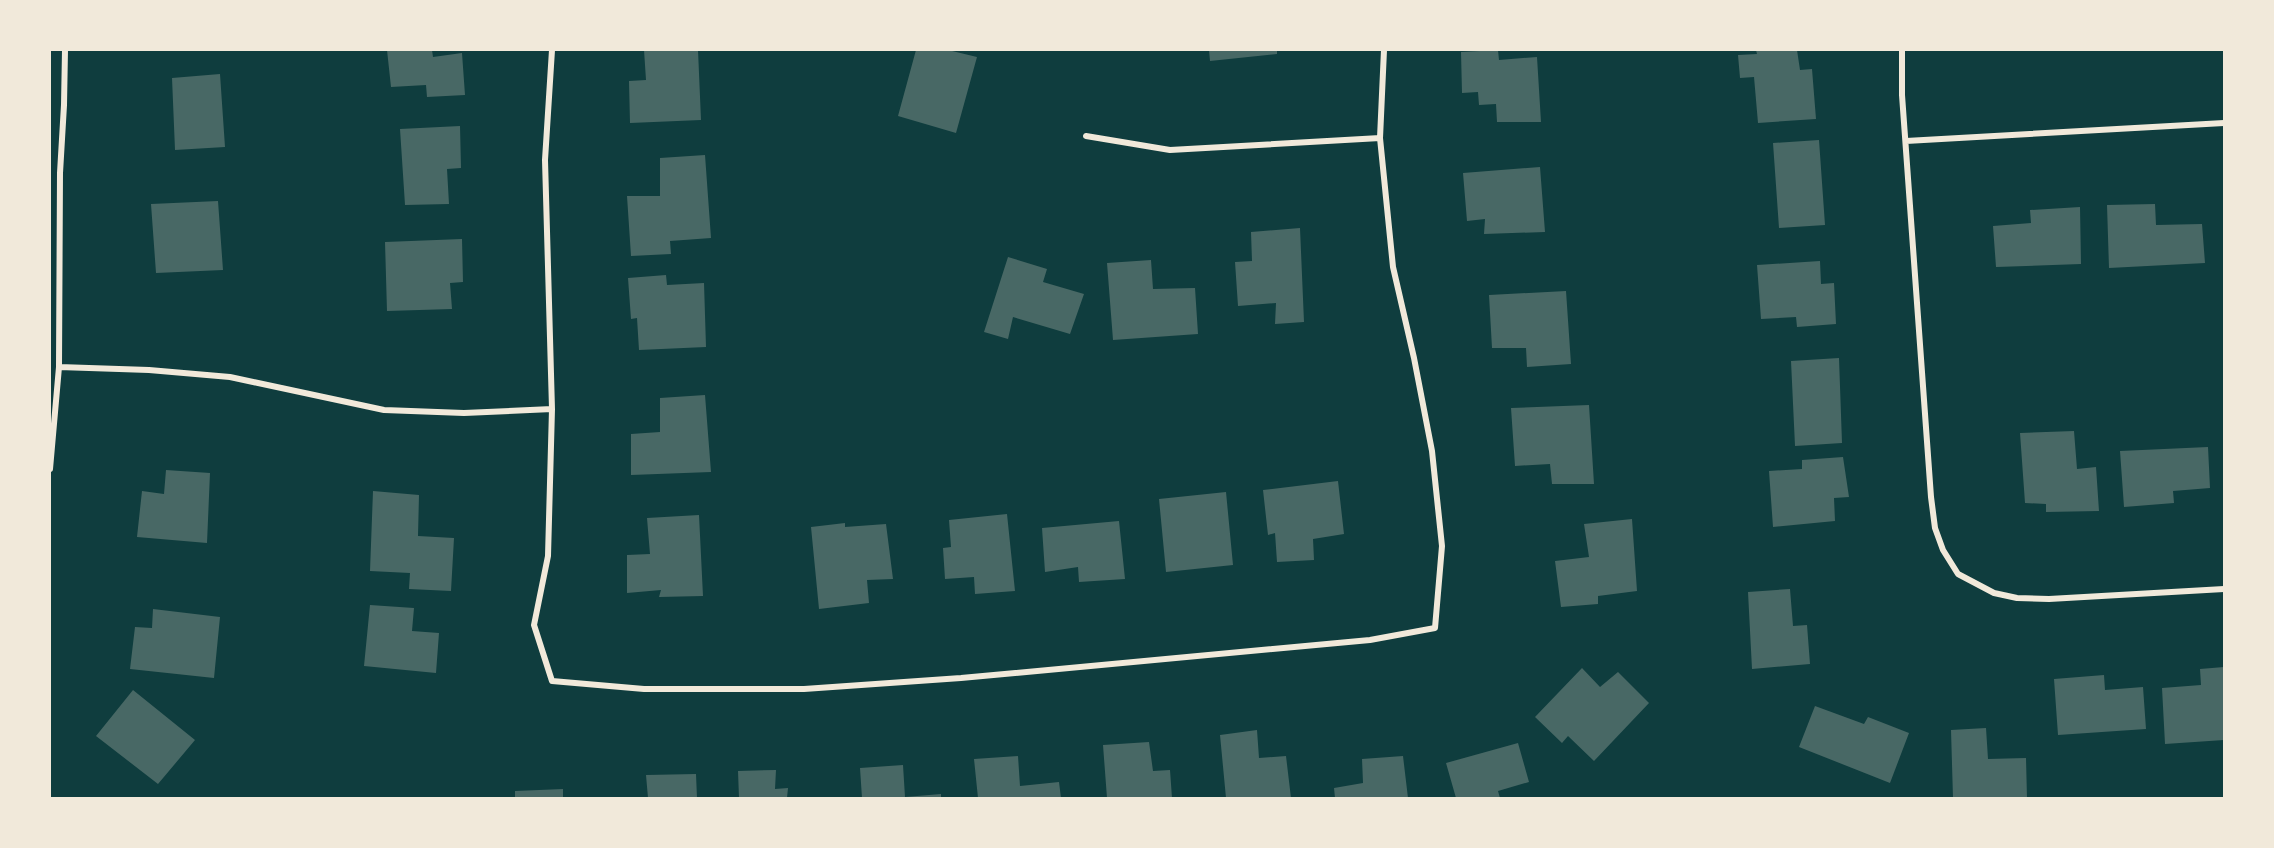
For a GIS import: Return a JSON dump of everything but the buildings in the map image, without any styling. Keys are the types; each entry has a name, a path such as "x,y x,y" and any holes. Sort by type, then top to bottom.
{"street":[{"path":"50,469 59,367 60,184 65,50"},
{"path":"552,50 545,160 552,409 548,556 534,625 552,681 644,689 804,689 961,678 1370,640 1435,628 1442,546 1432,451 1393,267 1380,138 1384,50"},
{"path":"1902,50 1930,497 1935,528 1943,550 1958,574 1994,593 2017,598 2049,599 2224,589"},
{"path":"1906,141 2224,123"},
{"path":"1086,136 1170,150 1380,138"},
{"path":"59,367 149,370 230,377 384,410 465,413 552,409"}]}
